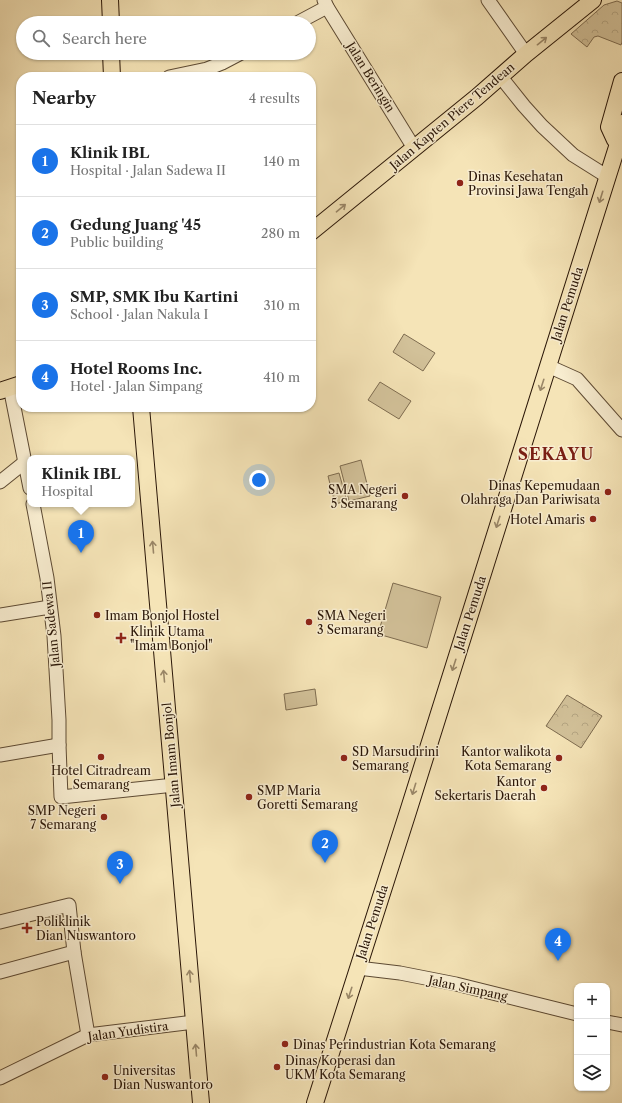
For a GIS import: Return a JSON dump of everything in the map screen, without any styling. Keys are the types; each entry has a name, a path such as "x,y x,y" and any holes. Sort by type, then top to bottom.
{"main road":[{"path":"110,0 110,16"},
{"name":"Jalan Kapten Piere Tendean","path":"316,228 477,97 526,54 592,0"},
{"path":"111,60 112,72"},
{"path":"617,147 610,126 622,80"},
{"name":"Jalan Pemuda","path":"315,1103 608,177 622,125"},
{"name":"Jalan Imam Bonjol","path":"141,412 201,1103"}],"street":[{"path":"488,0 526,54"},
{"name":"Jalan Beringin","path":"307,16 326,3 414,148"},
{"path":"193,72 207,69 228,60"},
{"path":"500,76 510,90 538,121 573,155 608,177"},
{"path":"548,366 577,379 622,430"},
{"path":"10,387 27,472"},
{"path":"0,482 25,462"},
{"name":"Jalan Sadewa II","path":"34,507 47,578 54,636 59,720 61,797 174,785"},
{"path":"0,615 50,607"},
{"path":"0,755 59,745"},
{"path":"0,922 69,905 74,952 88,1034"},
{"path":"0,972 74,952"},
{"name":"Jalan Simpang","path":"358,968 400,973 456,984 574,1013"},
{"name":"Jalan Yudistira","path":"0,1077 88,1034 194,1022"},
{"path":"610,1023 622,1025"}],"green space":[{"path":"617,1 622,3 621,45 598,36 594,37 587,47 571,34 604,5"},
{"path":"404,334 435,353 423,371 393,352"},
{"path":"380,382 411,401 399,419 368,400"},
{"path":"361,460 370,496 349,501 340,466"},
{"path":"339,473 347,501 335,504 328,476"},
{"path":"393,583 441,597 427,648 378,634"},
{"path":"315,689 317,705 286,710 284,694"},
{"path":"567,695 602,716 581,748 546,726"}],"place":[{"name":"Dinas Kesehatan Provinsi Jawa Tengah","path":"460,183"},
{"name":"Dinas Kepemudaan Olahraga Dan Pariwisata","path":"608,492"},
{"name":"SMA Negeri 5 Semarang","path":"405,496"},
{"name":"Hotel Amaris","path":"593,519"},
{"name":"Klinik IBL","path":"81,553"},
{"name":"Imam Bonjol Hostel","path":"97,615"},
{"name":"SMA Negeri 3 Semarang","path":"309,622"},
{"name":"Klinik Utama \"Imam Bonjol\"","path":"121,638"},
{"name":"Hotel Citradream Semarang","path":"101,757"},
{"name":"SD Marsudirini Semarang","path":"344,758"},
{"name":"Kantor walikota Kota Semarang","path":"559,758"},
{"name":"Kantor Sekertaris Daerah","path":"544,788"},
{"name":"SMP Maria Goretti Semarang","path":"249,797"},
{"name":"SMP Negeri 7 Semarang","path":"104,817"},
{"name":"Gedung Juang '45","path":"325,863"},
{"name":"SMP, SMK Ibu Kartini","path":"120,884"},
{"name":"Poliklinik Dian Nuswantoro","path":"27,928"},
{"name":"Hotel Rooms Inc.","path":"558,961"},
{"name":"Dinas Perindustrian Kota Semarang","path":"285,1044"},
{"name":"Dinas Koperasi dan UKM Kota Semarang","path":"277,1067"},
{"name":"Universitas Dian Nuswantoro","path":"105,1077"}],"district":[{"name":"SEKAYU","path":"556,454"}]}
